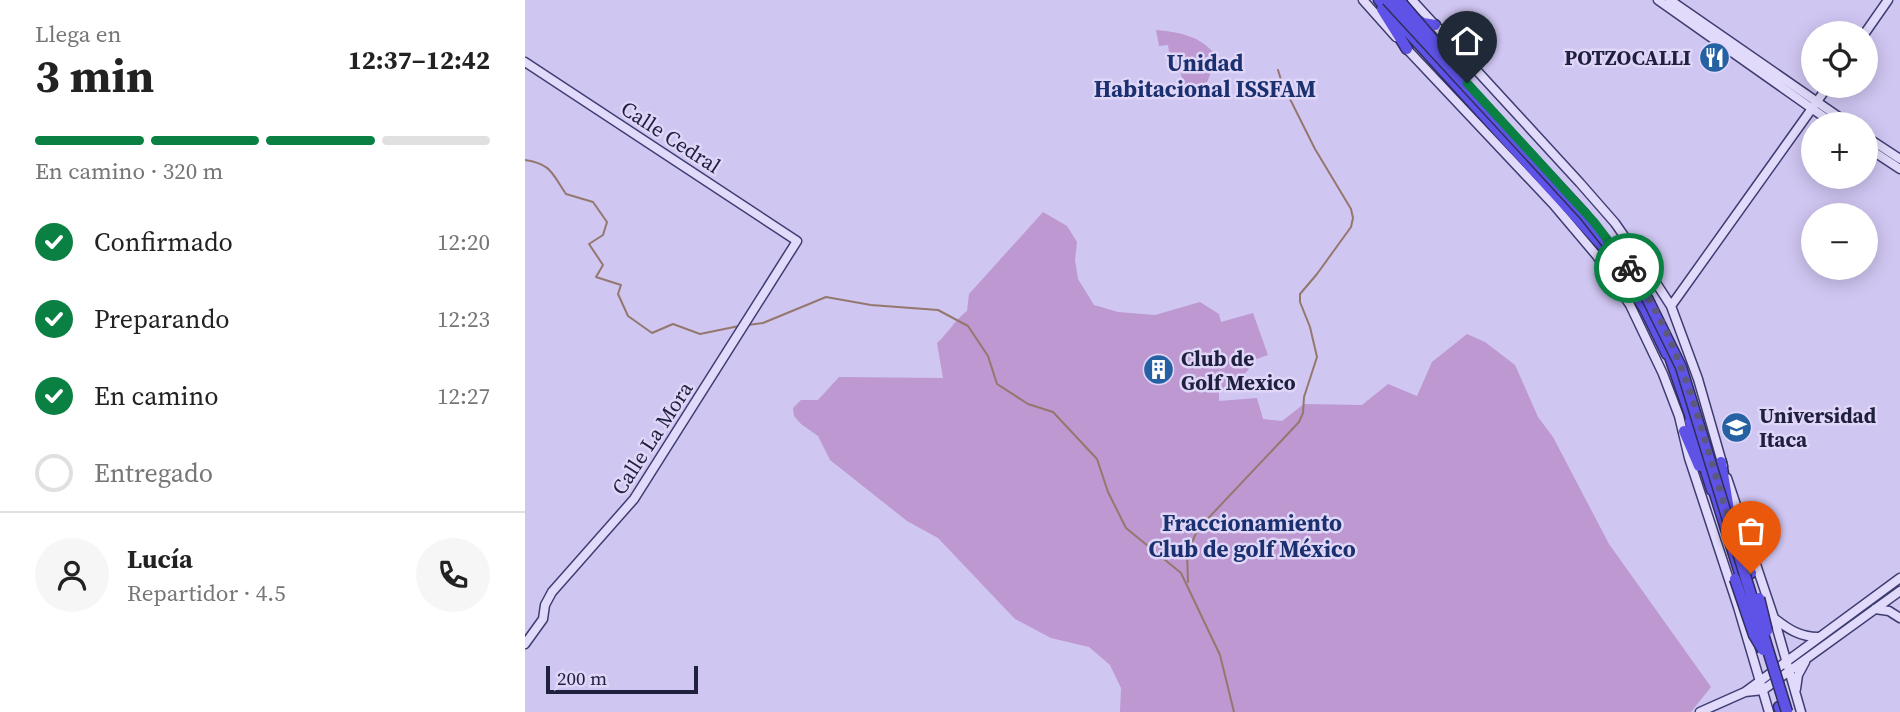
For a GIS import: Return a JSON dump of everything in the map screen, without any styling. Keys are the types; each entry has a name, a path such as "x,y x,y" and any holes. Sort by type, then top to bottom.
{"highway":[{"path":"1379,0 1407,49"},
{"path":"1379,0 1579,219 1620,268 1655,326 1676,375 1728,529"},
{"path":"1379,0 1580,216 1610,251 1641,297 1675,367 1765,648"},
{"path":"1388,0 1591,223 1614,250 1648,300 1681,368 1765,648"},
{"path":"1388,0 1594,222 1652,302 1682,368 1784,710"},
{"path":"1397,0 1446,56 1462,81"},
{"path":"1397,0 1419,21 1435,25"},
{"path":"1684,431 1713,508 1728,529"},
{"path":"1721,462 1728,529"},
{"path":"1735,552 1745,558 1766,619 1765,648"},
{"path":"1735,552 1735,579 1754,635 1765,648"}],"main road":[{"path":"1363,0 1553,204 1597,256 1630,305 1663,374 1684,431 1689,458 1769,712"},
{"path":"1412,0 1615,223 1671,306 1698,379 1721,462 1774,618 1801,712"},
{"path":"1658,0 1827,112"},
{"path":"1670,0 1821,112"},
{"path":"1873,21 1888,0"},
{"name":"Calle Cedral","path":"525,62 797,241"},
{"path":"1671,306 1819,98"},
{"path":"1878,145 1900,159"},
{"path":"1878,155 1900,169"},
{"name":"Calle La Mora","path":"525,644 543,619 545,605 552,592 634,499 797,241"},
{"path":"1745,692 1900,578"},
{"path":"1700,712 1717,702 1745,692 1763,690 1900,591"},
{"path":"1872,609 1880,608 1900,618"},
{"path":"1774,618 1795,633 1818,637"},
{"path":"1796,692 1798,675 1807,658"}],"shaded area":[{"path":"1156,30 1194,38 1213,52 1208,80 1200,90 1186,99 1178,58 1169,52 1168,45 1159,46"},
{"path":"1043,212 1067,226 1077,242 1075,260 1078,279 1094,305 1118,312 1155,315 1200,302 1219,314 1221,322 1253,313 1268,355 1248,362 1249,369 1242,376 1219,390 1219,401 1257,398 1263,419 1282,421 1304,404 1362,405 1388,384 1417,396 1432,362 1467,334 1485,342 1515,365 1538,417 1553,437 1609,544 1711,687 1691,712 1120,712 1121,688 1110,665 1089,647 1051,638 1015,619 938,538 907,521 830,460 818,436 794,416 793,408 801,400 818,400 839,377 943,378 937,343 967,311 969,294"}],"waterway":[{"path":"1188,582 1187,553 1198,529 1299,422 1317,357 1300,294 1351,227 1353,218 1351,209 1315,149 1278,70"},
{"path":"525,160 546,167 566,194 593,202 607,222 603,235 589,244 603,265 596,277 621,285 618,294 628,316 652,333 673,324 700,334 739,326"},
{"path":"748,325 763,323 826,297 871,305 938,310 968,326 988,356 997,384 1028,404 1053,412 1097,459 1108,492 1126,528 1181,573 1220,655 1234,712"}],"way so far":[{"path":"1629,268 1652,302 1673,345 1740,552 1751,573"}],"place":[{"name":"POTZOCALLI","path":"1714,57"},
{"name":"Club de Golf Mexico","path":"1158,370"},
{"name":"Universidad Itaca","path":"1736,427"}],"district":[{"name":"Unidad Habitacional ISSFAM","path":"1205,76"},
{"name":"Fraccionamiento Club de golf México","path":"1252,536"}],"route":[{"path":"1467,83 1594,222 1629,268"}]}
